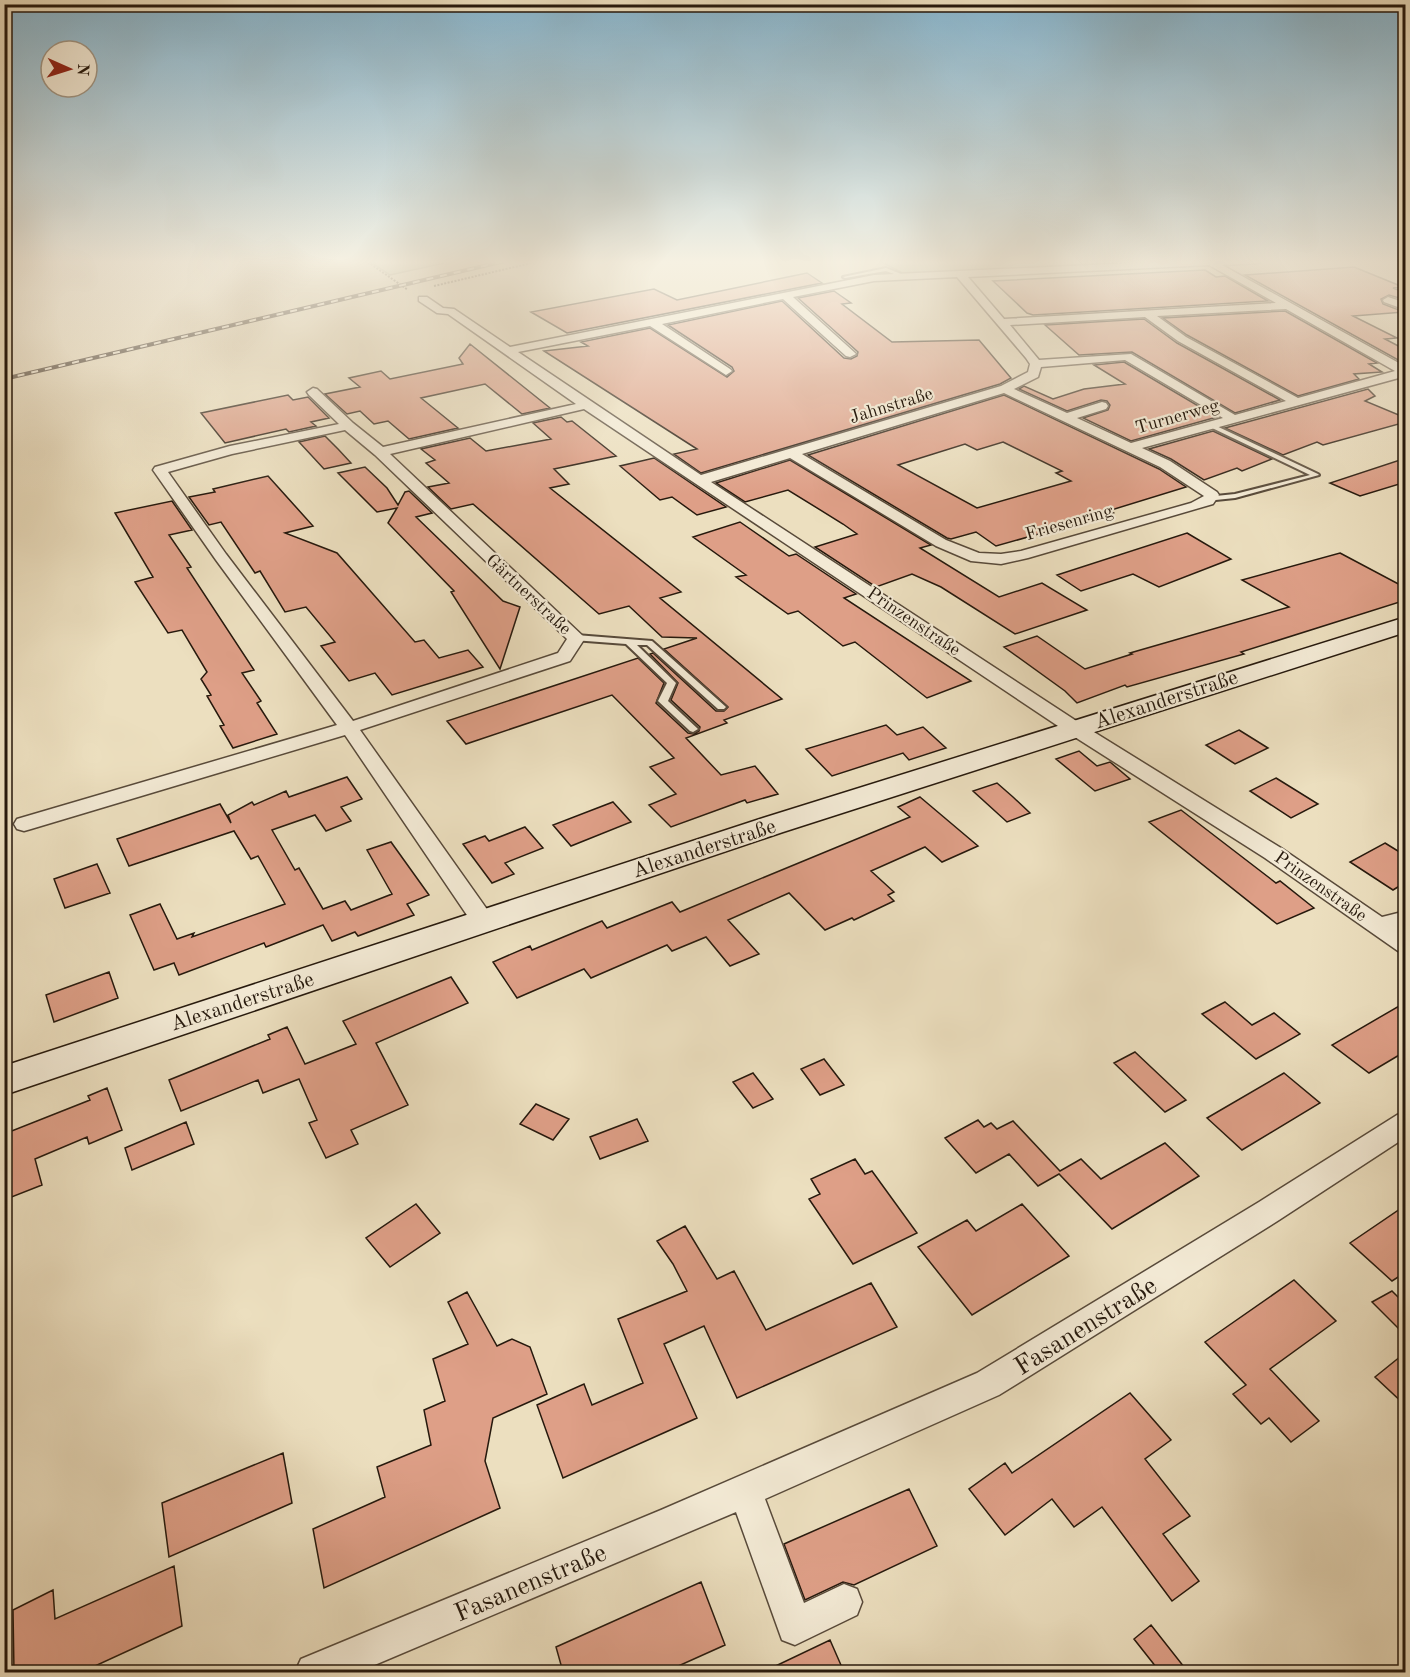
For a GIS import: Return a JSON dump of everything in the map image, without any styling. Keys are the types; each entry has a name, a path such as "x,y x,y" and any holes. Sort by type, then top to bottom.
{"street":[{"name":"Prinzenstraße","path":"490,338 1074,728 1273,852 1406,945"},
{"path":"508,351 571,338"},
{"path":"676,338 726,372"},
{"path":"832,338 850,354"},
{"path":"1015,338 1036,364"},
{"path":"1181,338 1297,402"},
{"name":"Turnerweg","path":"1345,338 1405,372"},
{"name":"Turnerweg","path":"1036,364 1127,356 1232,418"},
{"name":"Jahnstraße","path":"701,480 1005,389 1034,374 1036,364"},
{"name":"Turnerweg","path":"1132,447 1405,372"},
{"path":"1005,389 1132,447 1192,480 1212,495 1209,499"},
{"name":"Gärtnerstraße","path":"24,824 349,728 564,657 576,638 380,452 348,426 313,392"},
{"path":"380,452 587,405"},
{"path":"1067,417 1102,406"},
{"path":"348,426 230,450 160,470 349,728 483,921"},
{"name":"Friesenring","path":"793,454 941,543 976,558 1001,559 1023,555 1196,506 1209,499"},
{"name":"Alexanderstraße","path":"4,1081 483,921 1074,728 1406,624"},
{"path":"1378,926 1406,919"},
{"name":"Fasanenstraße","path":"314,1672 745,1491 988,1384 1269,1211 1406,1123"},
{"path":"745,1491 795,1627 844,1602"}],"lane":[{"path":"1209,499 1235,496 1316,476 1210,425"},
{"path":"576,638 649,643 721,707"},
{"path":"628,641 672,683 663,701 693,729"}],"building":[{"path":"599,338 666,338 727,377 734,371 732,367 688,338 823,338 844,358 851,359 857,356 858,352 843,338 887,338 892,342 979,340 1011,378 1000,384 701,473 674,454 697,449 544,351 588,346 581,342"},
{"path":"1060,338 1170,338 1280,400 1235,413 1132,352 1079,355"},
{"path":"1193,338 1333,338 1377,363 1369,364 1382,372 1354,374 1359,379 1298,396"},
{"path":"1359,338 1394,338 1385,339 1406,350 1406,361 1400,361"},
{"path":"470,344 550,408 522,414 485,384 421,398 458,428 409,439 388,421 374,424 360,411 347,414 325,394 360,387 349,378 381,371 390,379 463,364 459,358"},
{"path":"1124,362 1217,417 1131,441 1083,418 1108,410 1110,405 1107,401 1101,400 1067,411 1019,389 1024,386 1053,399 1084,389 1125,384 1094,365"},
{"path":"1368,389 1375,396 1365,401 1406,418 1406,422 1323,445 1317,442 1283,455 1225,428"},
{"path":"288,395 293,400 308,397 329,418 311,422 316,426 289,432 286,429 225,443 201,413"},
{"path":"1004,395 1159,469 1186,487 1108,511 1113,513 996,546 976,532 947,538 808,455","holes":["1003,442 1062,471 1056,473 1071,481 977,508 898,465 965,444 977,450"]},
{"path":"561,417 567,422 572,421 616,456 554,469 569,484 550,488 681,592 660,598 782,699 724,720 727,723 686,738 721,775 755,766 778,794 747,803 745,800 671,827 649,805 676,794 650,767 674,758 612,695 466,744 447,721 638,658 664,683 656,703 688,733 694,734 699,731 700,727 671,700 678,683 650,654 653,653 716,711 724,711 728,707 664,649 697,638 662,637 629,606 599,614 473,504 451,509 428,487 449,483 426,463 435,460 421,449 470,438 486,451 551,439 533,423"},
{"path":"1213,431 1272,459 1242,471 1237,468 1204,480 1171,459 1149,449"},
{"path":"325,436 351,463 324,469 299,442"},
{"path":"654,458 726,507 697,515 672,497 660,500 620,466"},
{"path":"1406,458 1406,482 1360,496 1330,483"},
{"path":"790,460 931,545 920,548 999,597 1042,583 1087,610 1015,634 941,587 912,574 876,587 815,547 857,534 843,524 788,490 745,502 716,483"},
{"path":"365,467 387,488 398,505 405,492 409,491 432,513 416,517 503,601 520,607 500,669 451,592 454,591 388,523 397,508 377,512 338,473"},
{"path":"268,476 313,526 285,533 337,553 415,642 424,640 439,658 468,650 483,667 392,695 375,673 349,681 321,646 335,642 306,607 285,612 260,571 255,573 221,522 209,525 189,497 215,492 213,489"},
{"path":"172,501 192,530 169,535 191,567 187,568 254,670 242,673 261,701 257,703 277,734 233,748 220,726 224,725 207,696 211,695 201,679 207,672 182,630 168,633 135,582 153,577 115,513"},
{"path":"740,522 789,556 796,554 856,594 844,598 971,681 927,698 855,642 843,646 798,611 788,614 736,577 746,575 693,537"},
{"path":"1187,533 1231,559 1159,587 1133,574 1081,591 1057,575"},
{"path":"1340,553 1406,588 1406,600 1241,652 1244,654 1127,687 1125,685 1077,703 1065,691 1004,647 1037,636 1085,669 1132,654 1130,653 1289,607 1242,580"},
{"path":"886,725 897,735 923,727 946,748 909,760 903,753 832,776 806,749"},
{"path":"1239,730 1268,748 1235,764 1206,745"},
{"path":"1079,751 1097,766 1110,762 1130,779 1095,791 1056,759"},
{"path":"347,777 362,799 341,807 351,821 326,831 315,815 272,830 295,870 299,868 323,909 345,901 351,910 392,894 367,850 391,842 429,895 407,904 414,915 358,936 355,932 332,941 323,925 266,947 264,943 179,975 174,963 154,970 130,915 160,904 177,939 194,933 192,937 285,904 258,856 251,859 234,831 129,866 117,839 220,804 231,823 228,815 252,802 254,805 286,791 289,797"},
{"path":"1276,778 1318,804 1291,818 1250,791"},
{"path":"997,783 1030,813 1007,822 973,791"},
{"path":"920,797 978,846 942,862 925,847 871,871 894,892 888,895 894,901 854,920 852,918 825,930 789,893 728,920 759,954 730,966 706,937 672,951 667,945 591,978 584,969 517,998 493,962 530,946 532,950 602,921 607,928 672,902 680,912 910,817 898,807"},
{"path":"613,802 631,822 571,846 553,825"},
{"path":"1181,810 1276,883 1280,881 1314,908 1277,924 1149,822"},
{"path":"525,827 543,848 505,863 514,874 492,883 463,844 485,836 489,841"},
{"path":"1385,843 1406,856 1406,882 1393,890 1350,862"},
{"path":"97,864 110,893 65,908 54,879"},
{"path":"109,972 118,998 54,1022 46,995"},
{"path":"451,977 468,1003 376,1043 408,1105 351,1130 358,1144 326,1158 309,1123 317,1120 299,1079 263,1093 258,1080 181,1111 169,1080 270,1039 268,1035 287,1027 305,1064 356,1044 343,1021"},
{"path":"1225,1002 1252,1025 1274,1013 1300,1034 1256,1059 1202,1014"},
{"path":"1406,1002 1406,1051 1369,1073 1332,1045"},
{"path":"1135,1052 1186,1100 1165,1112 1114,1063"},
{"path":"824,1059 844,1085 820,1095 801,1069"},
{"path":"753,1073 773,1099 753,1108 733,1082"},
{"path":"1284,1073 1320,1103 1242,1150 1207,1118"},
{"path":"107,1088 122,1130 89,1144 87,1137 35,1159 42,1185 4,1200 4,1134 90,1100 88,1096"},
{"path":"536,1104 569,1119 553,1140 520,1124"},
{"path":"637,1119 648,1141 600,1159 590,1137"},
{"path":"978,1120 984,1127 991,1123 997,1129 1013,1121 1060,1171 1081,1159 1101,1179 1165,1143 1199,1176 1112,1229 1059,1174 1038,1186 1009,1154 976,1173 945,1138"},
{"path":"186,1122 194,1144 132,1170 125,1148"},
{"path":"855,1159 865,1174 872,1171 917,1233 853,1264 809,1199 820,1194 811,1179"},
{"path":"416,1204 440,1233 390,1267 366,1238"},
{"path":"1022,1204 1069,1256 972,1315 918,1247 967,1220 976,1231"},
{"path":"1406,1205 1406,1272 1392,1281 1350,1243"},
{"path":"685,1226 717,1279 734,1271 766,1330 871,1283 897,1327 737,1398 704,1326 664,1344 697,1418 563,1478 537,1405 584,1384 592,1405 643,1383 618,1319 687,1291 673,1264 657,1241"},
{"path":"1294,1280 1336,1321 1270,1369 1319,1421 1291,1442 1269,1418 1261,1424 1233,1394 1246,1385 1205,1342"},
{"path":"1392,1291 1406,1305 1406,1336 1372,1302"},
{"path":"467,1292 497,1346 512,1339 530,1347 547,1394 493,1418 485,1461 500,1508 324,1588 313,1529 385,1497 377,1467 431,1445 424,1410 445,1401 433,1359 468,1344 448,1302"},
{"path":"1406,1352 1406,1406 1375,1377"},
{"path":"1130,1393 1171,1440 1145,1459 1190,1516 1163,1534 1199,1581 1172,1601 1102,1507 1074,1527 1052,1499 1005,1535 969,1489 1005,1463 1012,1473"},
{"path":"283,1453 292,1503 169,1557 162,1503"},
{"path":"909,1489 937,1546 854,1585 843,1582 805,1600 784,1544"},
{"path":"174,1566 182,1626 82,1672 14,1672 13,1610 53,1590 55,1619"},
{"path":"701,1582 725,1645 665,1672 563,1672 556,1647"},
{"path":"1151,1625 1188,1672 1160,1672 1134,1639"},
{"path":"830,1640 844,1672 763,1672"}],"railway":[{"path":"4,379 177,338"}]}
